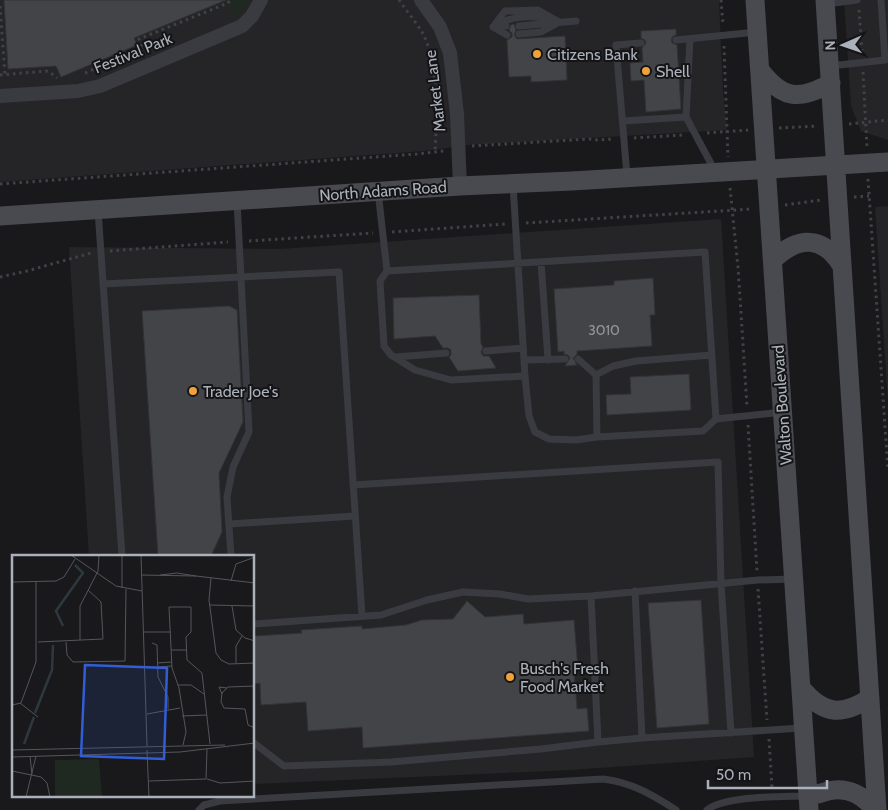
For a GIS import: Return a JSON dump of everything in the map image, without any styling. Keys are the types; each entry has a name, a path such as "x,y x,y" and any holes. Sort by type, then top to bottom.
{"main road":[{"name":"Walton Boulevard","path":"755,0 809,803"},
{"path":"825,2 876,810"},
{"path":"760,70 774,86 791,94 809,93 830,74"},
{"name":"North Adams Road","path":"0,216 460,186 888,162"},
{"path":"772,260 795,244 811,242 829,249 842,266"},
{"path":"802,689 824,708 833,711 852,708 870,698"},
{"path":"809,803 819,795 834,790 850,791 861,796 876,810"}],"street":[{"name":"Festival Park","path":"0,96 78,91 100,86 242,26 252,16 261,0"},
{"name":"Market Lane","path":"421,0 440,28 450,54 456,97 460,186"}],"lane":[{"path":"825,2 857,0"},
{"path":"881,0 888,6"},
{"path":"830,74 886,61 881,0"},
{"path":"493,27 504,11 538,10 559,22"},
{"path":"519,26 576,21"},
{"path":"519,34 541,32 559,22"},
{"path":"493,27 506,26"},
{"path":"493,27 507,35"},
{"path":"676,40 757,32"},
{"path":"690,39 686,117 716,172"},
{"path":"627,177 624,121 616,45 641,43"},
{"path":"624,121 686,117"},
{"path":"513,184 525,376 529,416 535,432 549,439 576,440 597,437 703,432 716,419 783,412"},
{"path":"378,191 387,271 380,281 384,346 395,357 415,370 452,380 525,376"},
{"path":"231,555 227,497 233,468 249,432 237,200"},
{"path":"98,209 122,555"},
{"path":"387,271 705,252 716,419"},
{"path":"541,262 548,360"},
{"path":"103,284 340,272 362,616"},
{"path":"486,351 523,348"},
{"path":"395,357 446,353"},
{"path":"596,375 613,366 636,361 712,355"},
{"path":"524,360 565,359"},
{"path":"578,359 596,375 597,437"},
{"path":"353,485 718,462 721,584 731,733"},
{"path":"229,524 355,516"},
{"path":"255,624 381,615 427,600 463,592 500,594 528,600 758,580 794,579"},
{"path":"635,592 642,738"},
{"path":"591,596 598,742"},
{"path":"255,744 284,766 391,762 642,738 804,727"},
{"path":"199,810 204,805 220,801 603,779 617,780 640,788 676,810"},
{"path":"707,810 725,802 772,797 809,803"}],"path":[{"path":"221,0 223,5"},
{"path":"82,75 143,48 139,39 223,5 230,0"},
{"path":"399,0 422,32 428,50 435,92 435,152"},
{"path":"721,0 727,132"},
{"path":"0,6 4,75 8,81"},
{"path":"4,75 46,71 51,72 58,78 62,78"},
{"path":"855,124 888,120"},
{"path":"774,129 824,126"},
{"path":"472,146 589,139 625,139 744,130"},
{"path":"0,184 442,151"},
{"path":"855,197 869,196 888,470"},
{"path":"779,206 826,199"},
{"path":"732,209 738,267 772,797"}],"shaded area":[{"path":"0,0 719,0 723,93 727,130 469,145 424,151 0,182"},
{"path":"225,0 248,0 246,8 236,17 233,16"},
{"path":"844,0 888,0 888,140 861,131 851,106"},
{"path":"888,206 888,402 875,207"},
{"path":"721,219 754,757 570,770 255,784 255,555 89,555 69,247 280,249"}],"building":[{"path":"4,0 226,0 134,38 137,45 61,77 56,66 8,69"},
{"name":"Citizens Bank","path":"514,24 516,30 514,35 517,39 565,36 567,80 531,82 531,76 509,77 507,40 512,37 512,33 509,30 511,25"},
{"path":"676,29 676,35 671,40 672,43 677,45 681,109 646,112 644,80 631,81 630,63 643,62 642,48 646,43 641,38 641,31"},
{"path":"653,278 655,315 650,315 652,346 577,351 573,358 577,365 565,366 570,358 564,354 564,351 558,352 554,289 614,285 614,281"},
{"path":"479,295 481,344 483,347 481,352 483,356 489,356 496,368 458,371 449,357 451,350 443,348 435,336 394,339 393,298"},
{"path":"229,306 237,310 243,422 219,473 222,532 211,555 158,555 142,311"},
{"path":"689,374 691,410 607,415 606,395 631,394 630,377"},
{"path":"701,600 709,724 657,728 648,603"},
{"path":"467,601 485,617 523,614 524,624 574,620 578,670 574,670 577,709 587,708 589,731 363,748 362,727 308,731 306,702 261,705 260,683 255,684 255,636 302,633 301,630 362,626 362,629 406,625 422,620 453,619"}],"place":[{"name":"Citizens Bank","path":"537,54"},
{"name":"Shell","path":"646,71"},
{"name":"Trader Joe's","path":"193,391"},
{"name":"Busch's Fresh Food Market","path":"510,677"}]}
